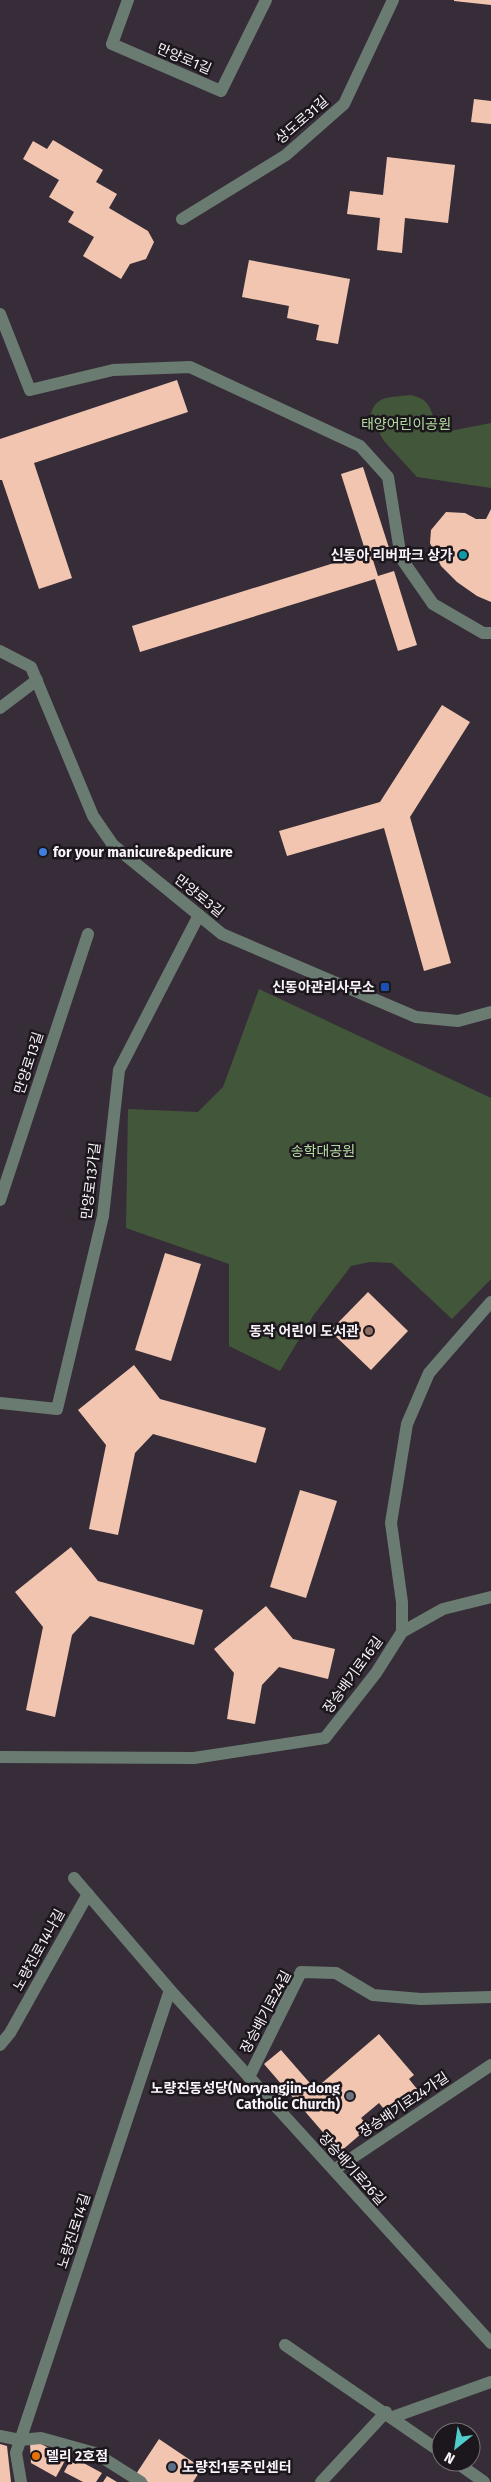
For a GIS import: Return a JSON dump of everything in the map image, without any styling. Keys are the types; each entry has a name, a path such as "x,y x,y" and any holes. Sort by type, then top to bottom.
{"street":[{"name":"만양로1길","path":"128,0 112,44 221,91 266,0"},
{"name":"상도로31길","path":"182,219 286,155 344,104 393,0"},
{"path":"0,314 30,390 113,370 190,367 360,446 388,477 401,558 433,604 483,632 491,633"},
{"name":"만양로3길","path":"0,651 31,667 94,816 113,845 222,934 416,1017 458,1022 491,1012"},
{"path":"0,708 36,680"},
{"name":"만양로13가길","path":"0,1403 56,1409 103,1216 119,1070 198,915"},
{"name":"만양로13길","path":"0,1200 88,934"},
{"name":"장승배기로16길","path":"0,1757 194,1758 324,1738 376,1673 402,1632 402,1602 391,1523 406,1424 429,1373 491,1302"},
{"path":"402,1632 444,1608 491,1597"},
{"name":"장승배기로26길","path":"74,1878 248,2077 491,2343"},
{"name":"노량진로14나길","path":"0,2045 10,2033 88,1894"},
{"name":"장승배기로24길","path":"248,2077 301,1972 336,1973 373,1995 421,1998 491,1997"},
{"name":"노량진로14길","path":"21,2482 16,2453 170,1990"},
{"name":"장승배기로24가길","path":"334,2170 491,2065"},
{"path":"285,2345 431,2445"},
{"path":"321,2482 390,2415 491,2382"},
{"path":"0,2436 20,2440 41,2438 95,2453 141,2482"},
{"path":"470,2472 484,2482"}],"green space":[{"name":"태양어린이공원","path":"410,395 422,399 428,405 436,425 450,431 491,423 491,488 417,477 384,441 370,416 373,409 380,400 385,398"},
{"name":"송학대공원","path":"259,989 491,1098 491,1279 452,1319 392,1263 370,1262 351,1266 313,1316 280,1371 229,1346 229,1264 126,1228 128,1109 198,1112 223,1087"}],"building":[{"path":"491,0 491,5 454,1"},
{"path":"474,99 491,101 491,124 471,122"},
{"path":"53,140 103,170 96,182 117,194 109,208 148,231 154,242 146,259 130,264 121,279 83,256 94,237 68,222 74,212 49,197 59,180 23,159 33,141 47,149"},
{"path":"387,157 455,165 448,223 405,218 402,253 377,250 380,218 347,214 350,191 383,195"},
{"path":"249,260 350,279 338,344 316,340 319,325 287,318 289,306 242,297"},
{"path":"177,380 188,412 34,463 72,578 39,589 2,480 0,480 0,439"},
{"path":"363,467 390,551 372,557 378,576 394,571 417,645 398,651 375,579 140,652 132,626 366,553 341,474"},
{"name":"신동아 리버파크 상가","path":"491,509 491,602 477,596 457,582 441,566 430,543 431,530 446,512 465,513 476,519 486,519"},
{"path":"442,705 470,722 410,817 451,963 424,971 384,828 287,856 279,831 380,802"},
{"path":"165,1253 201,1264 171,1361 135,1350"},
{"name":"동작 어린이 도서관","path":"368,1292 408,1331 371,1370 330,1331"},
{"path":"134,1365 160,1399 266,1428 256,1463 153,1434 135,1453 118,1535 89,1529 106,1445 78,1410"},
{"path":"300,1490 337,1501 306,1598 270,1587"},
{"path":"71,1547 98,1581 203,1610 194,1645 90,1616 72,1635 55,1717 26,1710 43,1627 15,1592"},
{"path":"266,1606 293,1639 335,1649 328,1679 279,1667 262,1685 255,1724 227,1719 234,1673 214,1649"},
{"name":"노량진동성당(Noryangjin-dong Catholic Church)","path":"379,2034 414,2075 409,2079 417,2089 388,2114 379,2103 361,2118 369,2127 340,2152 264,2064 281,2050 315,2089"},
{"path":"159,2439 202,2468 193,2482 148,2482 136,2474"},
{"path":"37,2442 67,2457 56,2477 31,2463 30,2443"},
{"path":"0,2444 7,2446 11,2482 0,2482"},
{"path":"78,2460 102,2473 96,2482 83,2482 64,2472 70,2461 76,2464"},
{"path":"107,2476 117,2482 103,2482"}],"place":[{"name":"신동아 리버파크 상가","path":"463,555"},
{"name":"for your manicure&pedicure","path":"43,852"},
{"name":"신동아관리사무소","path":"385,987"},
{"name":"동작 어린이 도서관","path":"369,1331"},
{"name":"노량진동성당(Noryangjin-dong Catholic Church)","path":"350,2096"},
{"name":"델리 2호점","path":"36,2456"},
{"name":"노량진1동주민센터","path":"172,2467"}]}
